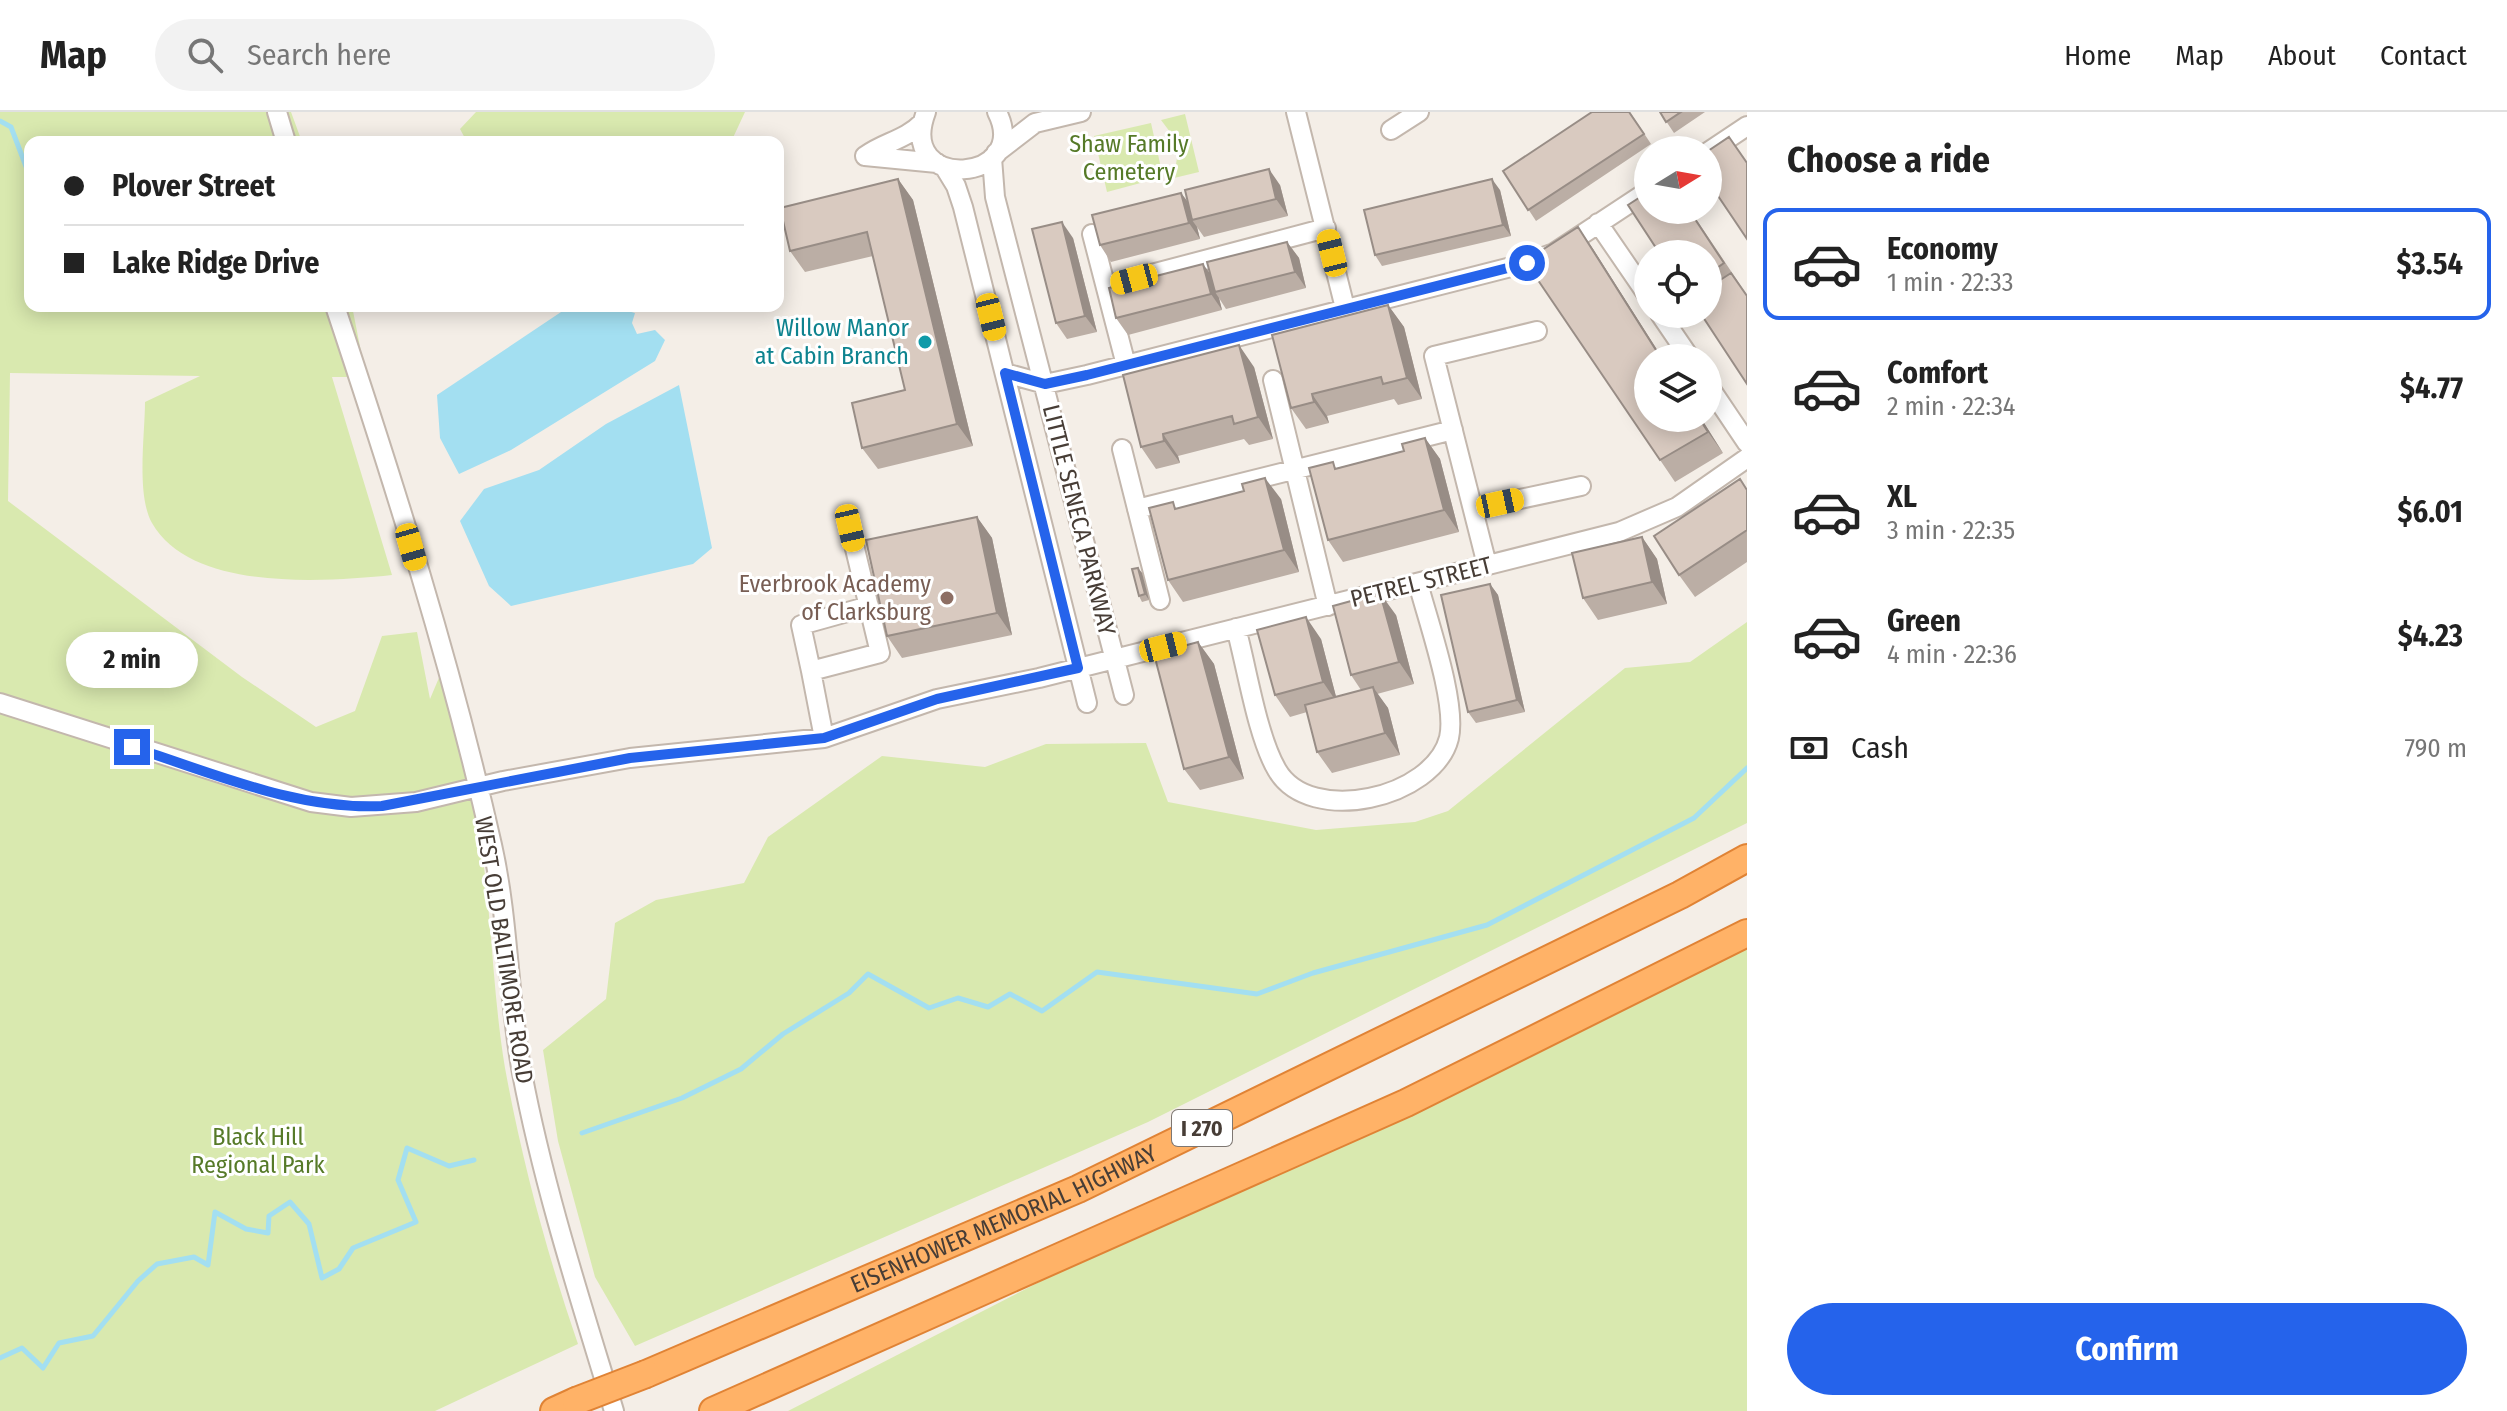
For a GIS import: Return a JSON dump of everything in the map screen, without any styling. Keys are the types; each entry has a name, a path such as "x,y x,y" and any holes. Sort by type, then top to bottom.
{"highway":[{"name":"EISENHOWER MEMORIAL HIGHWAY","path":"565,1406 1078,1189 1680,895 1747,858"},
{"name":"I 270","path":"713,1411 1406,1103 1747,933"}],"street":[{"path":"277,112 284,136"},
{"name":"LITTLE SENECA PARKWAY","path":"997,112 1002,129 994,156 995,197 1124,695"},
{"path":"925,115 906,138 875,148 865,156 970,171 1035,123 1081,112"},
{"path":"1296,112 1345,308"},
{"path":"1391,130 1419,112"},
{"name":"LITTLE SENECA PARKWAY","path":"925,115 924,145 956,186 963,207 1087,703"},
{"path":"1722,143 1747,126"},
{"path":"1005,373 1045,384 1527,263 1554,253 1634,200"},
{"path":"1598,223 1634,276"},
{"path":"1106,286 1326,228"},
{"path":"1092,234 1126,365"},
{"name":"WEST OLD BALTIMORE ROAD","path":"337,312 393,487 477,787 492,847 521,1069 542,1169 614,1411"},
{"path":"1487,565 1434,356 1537,331"},
{"path":"1273,380 1328,606"},
{"path":"1722,406 1747,443"},
{"path":"1137,509 1453,430"},
{"path":"1122,449 1160,600"},
{"name":"PETREL STREET","path":"0,703 311,802 351,807 416,802 477,787 630,758 824,738 937,699 1078,668 1328,606 1634,526 1677,507 1747,458"},
{"path":"1473,509 1581,486"},
{"path":"811,671 880,653 850,528"},
{"path":"1236,628 1268,751 1277,771 1291,787 1307,796 1346,802 1403,787 1421,777 1445,749 1451,712 1418,583"},
{"path":"824,738 801,625 869,606"}],"green space":[{"name":"Black Hill Regional Park","path":"0,112 291,112 300,136 24,136 24,312 353,312 366,377 332,377 392,575 332,580 262,578 227,572 197,561 171,545 152,523 144,497 145,402 200,376 10,373 8,501 242,677 316,727 355,711 382,636 417,632 430,699 441,673 463,752 476,812 487,891 505,1068 536,1207 578,1344 435,1411 0,1411"},
{"path":"476,112 745,112 734,136 464,136 460,129"},
{"path":"1185,114 1199,172 1174,178 1179,144 1161,120"},
{"name":"Shaw Family Cemetery","path":"1151,123 1163,177 1107,192 1094,136"},
{"path":"1747,622 1747,823 1148,1122 635,1346 595,1277 558,1141 543,1050 606,999 615,923 656,900 744,883 768,837 882,756 985,767 1046,744 1146,743 1168,802 1316,830 1415,822 1448,811 1625,668 1690,662"},
{"path":"1747,919 1747,1411 788,1411"}],"water":[{"path":"561,312 631,312 635,313 632,323 637,334 655,330 665,340 655,361 511,450 459,474 440,438 437,395"},
{"path":"679,385 712,548 693,564 511,606 489,586 460,521 484,489 539,470 606,424"}],"building":[{"path":"1592,112 1629,112 1644,134 1634,136 1634,141 1528,210 1503,171"},
{"path":"1660,112 1681,112 1666,122"},
{"path":"1729,137 1747,163 1747,239 1722,202 1722,142"},
{"path":"1269,169 1276,199 1192,220 1185,190"},
{"name":"Willow Manor at Cabin Branch","path":"898,179 957,424 862,448 852,403 905,390 867,232 790,251 784,225 784,207"},
{"path":"1492,179 1503,225 1375,255 1364,210"},
{"path":"1181,193 1189,223 1100,245 1092,215"},
{"path":"1062,222 1085,316 1056,323 1032,229"},
{"path":"1640,224 1698,224 1709,240 1651,240"},
{"path":"1578,227 1634,315 1634,328 1642,328 1652,344 1634,344 1634,422 1525,261"},
{"path":"1287,242 1295,272 1215,292 1207,262"},
{"path":"1203,264 1211,294 1116,318 1109,288"},
{"path":"1731,273 1747,296 1747,384 1710,328 1722,328 1722,279"},
{"path":"1388,305 1407,378 1383,384 1381,377 1312,394 1314,402 1291,408 1272,335"},
{"path":"1239,345 1258,417 1234,424 1232,416 1163,434 1164,441 1141,447 1123,375"},
{"path":"1641,432 1708,432 1660,460"},
{"path":"1425,438 1444,510 1328,540 1309,468 1333,462 1335,469 1404,451 1402,444"},
{"path":"1265,478 1284,550 1168,580 1149,508 1173,502 1175,509 1244,491 1242,484"},
{"path":"1740,479 1747,490 1747,530 1679,575 1654,536"},
{"name":"Everbrook Academy of Clarksburg","path":"977,517 997,613 887,636 866,540"},
{"path":"1642,537 1652,582 1583,598 1572,553"},
{"path":"1138,568 1145,594 1139,596 1132,569"},
{"path":"1490,584 1517,700 1468,712 1441,595"},
{"path":"1380,593 1399,662 1351,675 1333,606"},
{"path":"1306,617 1323,682 1275,695 1257,630"},
{"path":"1198,642 1229,757 1184,769 1154,654"},
{"path":"1373,687 1385,733 1317,752 1305,705"}],"waterway":[{"path":"0,121 11,127 24,161"},
{"path":"582,1133 682,1098 741,1069 783,1034 849,993 868,974 929,1008 958,998 988,1007 1010,994 1042,1011 1097,972 1257,994 1313,973 1487,925 1694,818 1747,768"},
{"path":"0,1358 22,1348 43,1368 59,1343 93,1336 138,1281 157,1264 194,1257 208,1265 215,1212 246,1229 268,1233 269,1216 290,1202 309,1224 322,1278 339,1269 353,1248 416,1222 398,1180 407,1148 449,1166 474,1160"}],"place":[{"name":"Willow Manor at Cabin Branch","path":"925,342"},
{"name":"Everbrook Academy of Clarksburg","path":"947,598"}],"route":[{"path":"132,747 311,802 351,807 382,806 416,802 503,781 630,758 824,738 937,699 1078,668 1005,373 1045,384 1527,263"}]}
